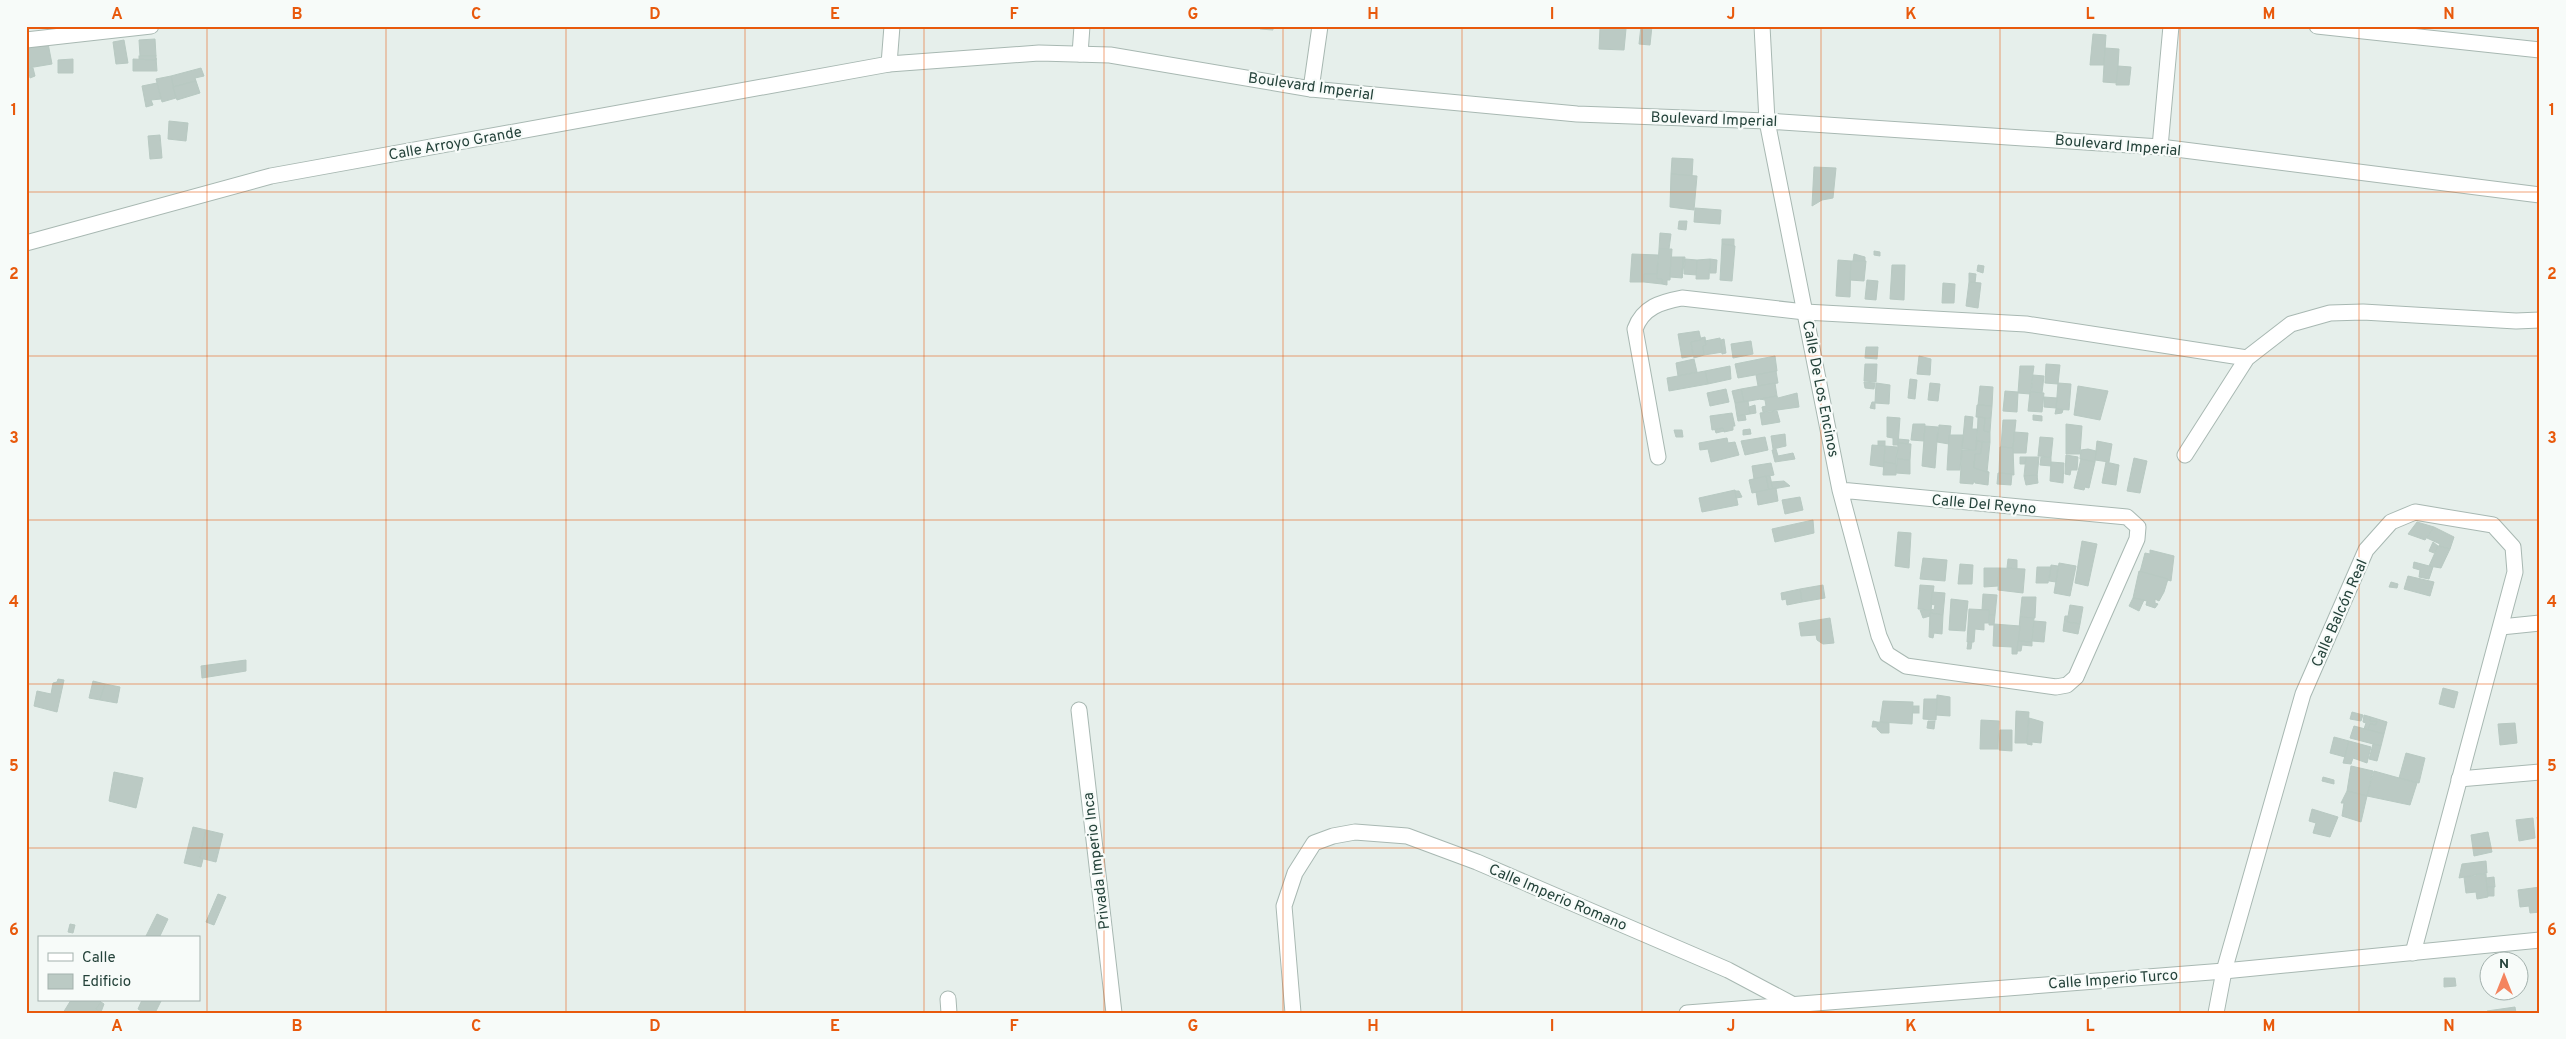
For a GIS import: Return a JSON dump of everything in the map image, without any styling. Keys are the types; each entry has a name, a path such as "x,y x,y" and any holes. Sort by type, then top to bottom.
{"street":[{"path":"26,40 151,26"},
{"path":"889,64 892,26"},
{"path":"1080,54 1082,26"},
{"path":"1311,89 1320,26"},
{"path":"1762,26 1767,121"},
{"path":"2160,147 2172,26"},
{"path":"2317,26 2540,50"},
{"name":"Boulevard Imperial","path":"889,64 1039,53 1110,55 1311,89 1577,114 1767,121 2160,147 2540,195"},
{"name":"Calle Arroyo Grande","path":"26,243 271,176 889,64"},
{"name":"Calle De Los Encinos","path":"1767,121 1840,490 1879,636 1887,654"},
{"path":"1658,457 1635,329 1638,320 1647,309 1662,302 1682,298 1805,312 2026,324 2247,358"},
{"path":"2185,455 2247,358 2291,324 2330,313 2363,312 2516,321 2540,320"},
{"name":"Calle Del Reyno","path":"1840,490 2127,517 2138,526 2137,539 2076,677 2067,685 2056,687 1906,666 1887,654"},
{"name":"Calle Balcón Real","path":"2216,1013 2224,971 2303,694 2366,550 2392,522 2415,512 2493,525 2513,547 2515,572 2413,953"},
{"path":"2501,627 2540,624"},
{"name":"Privada Imperio Inca","path":"1079,710 1114,1013"},
{"path":"2459,779 2540,772"},
{"name":"Calle Imperio Romano","path":"1293,1013 1284,906 1295,873 1314,844 1333,836 1355,832 1407,836 1477,862 1719,967 1792,1004"},
{"name":"Calle Imperio Turco","path":"1687,1013 2224,971 2540,940"}],"building":[{"path":"1260,26 1273,26 1273,30 1260,29"},
{"path":"1641,26 1652,26 1650,45 1639,44"},
{"path":"1600,28 1626,29 1624,50 1599,49"},
{"path":"2093,34 2106,35 2104,65 2090,65"},
{"path":"47,38 52,64 28,68 26,42"},
{"path":"155,39 156,56 140,56 139,40"},
{"path":"124,40 128,63 116,64 113,42"},
{"path":"2105,48 2119,49 2117,83 2103,82"},
{"path":"139,56 156,56 156,60 139,60"},
{"path":"156,58 157,71 133,71 133,59 156,60"},
{"path":"73,59 73,73 58,73 58,60"},
{"path":"2118,66 2131,67 2129,85 2116,85"},
{"path":"28,68 33,68 35,76 30,78"},
{"path":"201,68 204,76 195,78 196,81 173,87 171,76"},
{"path":"171,76 176,98 162,102 156,79"},
{"path":"196,81 200,93 177,100 173,87"},
{"path":"157,83 161,99 151,100 153,105 146,107 142,86"},
{"path":"169,121 188,123 186,141 168,139"},
{"path":"160,135 162,158 150,159 148,136"},
{"path":"1672,158 1693,159 1692,176 1671,174"},
{"path":"1814,167 1836,168 1833,198 1822,200 1812,206"},
{"path":"1671,174 1697,176 1694,210 1670,207"},
{"path":"1695,208 1721,210 1720,224 1694,222"},
{"path":"1679,221 1687,221 1686,230 1678,229"},
{"path":"1660,233 1671,234 1669,249 1659,249"},
{"path":"1722,239 1734,239 1734,246 1722,244"},
{"path":"1722,244 1735,246 1732,281 1720,280"},
{"path":"1659,249 1672,249 1670,280 1667,280 1667,285 1662,284 1662,279 1657,279"},
{"path":"1874,251 1880,252 1880,256 1874,255"},
{"path":"1632,254 1658,255 1657,274 1644,274 1644,282 1630,282"},
{"path":"1854,254 1865,257 1865,261 1853,261"},
{"path":"1671,257 1683,257 1682,278 1670,277"},
{"path":"1683,257 1685,257 1682,278"},
{"path":"1685,259 1697,260 1697,275 1684,274"},
{"path":"1710,259 1717,260 1716,273 1710,273"},
{"path":"1710,259 1709,279 1696,279 1697,260"},
{"path":"1838,260 1851,261 1850,297 1836,296"},
{"path":"1851,261 1866,261 1864,281 1850,280"},
{"path":"1892,265 1905,265 1904,300 1890,299"},
{"path":"1978,265 1984,266 1983,273 1977,271"},
{"path":"1969,273 1976,274 1975,283 1969,282"},
{"path":"1644,274 1657,274 1657,279 1662,279 1662,284 1644,282"},
{"path":"1867,280 1878,281 1876,300 1865,299"},
{"path":"1969,282 1981,283 1978,308 1966,306"},
{"path":"1943,283 1955,284 1954,303 1942,303"},
{"path":"1699,331 1701,340 1691,342 1693,356 1682,358 1678,334"},
{"path":"1705,337 1704,355 1694,358 1691,342"},
{"path":"1720,338 1723,352 1704,355 1703,346 1706,345 1705,341"},
{"path":"1724,339 1726,353 1722,354 1721,340"},
{"path":"1751,341 1753,354 1733,358 1731,344"},
{"path":"1866,347 1878,347 1877,359 1865,358"},
{"path":"1775,356 1777,371 1738,378 1735,364"},
{"path":"1919,356 1931,359 1930,375 1917,374"},
{"path":"1694,359 1697,372 1678,376 1676,363"},
{"path":"1865,364 1877,364 1876,382 1864,381"},
{"path":"2046,364 2060,365 2058,384 2045,383"},
{"path":"1730,366 1731,379 1708,384 1705,371"},
{"path":"2020,366 2034,366 2030,394 2018,393"},
{"path":"1705,371 1708,384 1669,391 1667,378"},
{"path":"1776,371 1778,383 1758,386 1756,375"},
{"path":"2033,375 2044,376 2042,393 2031,392"},
{"path":"1910,379 1917,380 1915,399 1908,398"},
{"path":"1864,382 1875,383 1874,389 1865,388"},
{"path":"1775,383 1777,396 1744,402 1741,389"},
{"path":"1876,383 1890,385 1889,404 1875,403"},
{"path":"1930,383 1940,384 1938,401 1928,400"},
{"path":"2058,383 2071,384 2069,410 2056,409"},
{"path":"1980,386 1993,387 1992,406 1978,405"},
{"path":"2078,386 2108,391 2100,420 2074,415"},
{"path":"1726,389 1729,402 1710,406 1707,393"},
{"path":"1741,389 1744,402 1735,403 1732,391"},
{"path":"2005,391 2018,392 2017,412 2003,411"},
{"path":"2030,392 2044,393 2042,412 2028,411"},
{"path":"1797,393 1799,407 1763,412 1762,407 1766,406 1765,400 1760,399 1777,396 1778,398"},
{"path":"2044,397 2057,398 2056,408 2044,407"},
{"path":"1748,401 1750,414 1737,416 1735,403"},
{"path":"1872,402 1875,402 1875,409 1870,408"},
{"path":"1755,405 1756,413 1750,414 1749,407"},
{"path":"1977,405 1992,406 1991,418 1976,417"},
{"path":"2056,409 2063,410 2062,413 2055,414"},
{"path":"1777,411 1780,422 1762,425 1760,413"},
{"path":"1732,413 1735,426 1733,426 1733,430 1724,432 1723,428 1712,430 1710,416"},
{"path":"1745,415 1746,420 1738,421 1737,416"},
{"path":"2033,415 2042,416 2042,421 2033,420"},
{"path":"1965,416 1973,417 1972,429 1977,429 1976,450 1962,449"},
{"path":"1887,417 1900,418 1898,445 1893,445 1893,438 1887,437"},
{"path":"1978,417 1985,418 1984,431 1990,432 1990,442 1977,441"},
{"path":"1985,418 1991,418 1990,432 1984,431"},
{"path":"2003,420 2016,420 2013,448 2001,447"},
{"path":"1913,424 1925,424 1924,441 1911,440"},
{"path":"2066,424 2082,426 2080,454 2066,454"},
{"path":"1939,425 1951,426 1949,444 1937,442"},
{"path":"1925,426 1938,427 1935,468 1922,466"},
{"path":"1723,428 1724,431 1716,433 1715,430"},
{"path":"1750,429 1751,434 1743,435 1743,430"},
{"path":"1674,430 1682,430 1683,437 1676,437"},
{"path":"2014,432 2028,433 2026,453 2013,453"},
{"path":"1785,434 1786,446 1773,449 1771,436"},
{"path":"1949,435 1963,435 1960,470 1947,470"},
{"path":"1765,437 1768,450 1745,455 1741,441"},
{"path":"2040,437 2053,438 2051,457 2038,456"},
{"path":"1727,438 1728,443 1735,442 1739,455 1711,462 1708,449 1700,450 1699,443"},
{"path":"1898,439 1909,440 1908,444 1898,443"},
{"path":"1878,441 1885,441 1885,446 1878,446"},
{"path":"1977,441 1982,442 1981,454 1975,454 1974,468 1989,472 1988,485 1975,483 1974,480 1973,484 1960,483 1962,450 1976,450"},
{"path":"2097,441 2112,444 2109,462 2095,460"},
{"path":"1982,442 1990,442 1987,472 1974,468 1975,454 1981,454"},
{"path":"1898,443 1911,444 1910,460 1897,459"},
{"path":"1872,445 1885,446 1884,467 1870,465"},
{"path":"1885,446 1897,447 1896,464 1884,462"},
{"path":"2000,447 2013,448 2014,475 1999,473"},
{"path":"1776,449 1778,456 1793,453 1795,459 1775,462 1772,450"},
{"path":"2081,450 2096,451 2095,462 2080,459"},
{"path":"2066,455 2078,457 2077,470 2071,470 2070,475 2065,474"},
{"path":"2020,457 2026,457 2025,464 2020,464"},
{"path":"2026,457 2039,457 2037,477 2024,476"},
{"path":"2041,457 2051,457 2051,466 2040,465"},
{"path":"2134,458 2147,461 2140,493 2127,491"},
{"path":"1897,459 1910,460 1910,474 1896,473"},
{"path":"2081,459 2095,462 2089,488 2085,487 2084,490 2074,488"},
{"path":"1884,462 1896,464 1896,475 1883,475"},
{"path":"2051,462 2064,463 2063,483 2050,481"},
{"path":"2106,462 2119,465 2116,485 2102,483"},
{"path":"1771,463 1774,475 1754,479 1752,466"},
{"path":"1998,473 2012,474 2011,485 1997,484"},
{"path":"2037,475 2038,483 2026,485 2024,476"},
{"path":"1766,476 1769,490 1752,493 1749,480"},
{"path":"1766,476 1770,476 1773,489 1769,490"},
{"path":"1784,481 1790,486 1773,489 1771,482"},
{"path":"1776,488 1778,501 1758,505 1756,492"},
{"path":"1735,490 1738,505 1702,512 1699,498"},
{"path":"1735,491 1739,491 1742,497 1736,498"},
{"path":"1800,497 1803,510 1785,514 1782,500"},
{"path":"1813,520 1814,533 1775,542 1772,529"},
{"path":"2417,522 2434,527 2425,540 2408,534"},
{"path":"2434,527 2454,537 2450,549 2439,546 2440,544 2427,538"},
{"path":"1898,532 1911,533 1909,568 1895,566"},
{"path":"2082,541 2097,544 2088,586 2075,583"},
{"path":"2433,542 2438,546 2434,553 2429,551"},
{"path":"2438,546 2450,549 2441,568 2429,566"},
{"path":"2150,550 2174,556 2171,581 2140,572 2145,553 2150,554"},
{"path":"1923,558 1947,560 1945,581 1920,579"},
{"path":"2008,559 2017,560 2017,569 2007,568"},
{"path":"2414,562 2433,567 2429,579 2419,577 2420,570 2413,568"},
{"path":"2059,563 2076,566 2070,596 2054,593"},
{"path":"1960,564 1973,565 1972,584 1958,584"},
{"path":"2051,565 2058,566 2056,582 2049,581"},
{"path":"2037,567 2051,567 2048,583 2036,583"},
{"path":"1984,568 1999,568 1998,586 1984,587"},
{"path":"1999,568 2025,569 2023,593 1998,590"},
{"path":"2139,571 2168,579 2159,601 2155,599 2155,603 2158,604 2155,608 2146,605 2147,601 2133,598"},
{"path":"2408,576 2434,582 2430,596 2404,589"},
{"path":"2391,582 2398,584 2397,588 2389,587"},
{"path":"1823,585 1825,598 1802,602 1800,589"},
{"path":"1920,585 1934,586 1931,610 1918,609"},
{"path":"1800,589 1802,602 1787,605 1786,599 1782,600 1781,593"},
{"path":"1932,592 1945,593 1943,615 1930,613 1931,609 1934,610 1935,605 1931,604"},
{"path":"1983,594 1997,595 1995,615 1989,615 1989,610 1982,610"},
{"path":"2022,597 2036,597 2035,618 2020,617"},
{"path":"2133,598 2144,600 2139,611 2129,606"},
{"path":"1951,599 1968,601 1965,631 1949,630"},
{"path":"2070,605 2083,607 2080,624 2067,622"},
{"path":"1969,609 1989,610 1989,623 1984,623 1984,630 1975,629 1974,642 1967,642"},
{"path":"1920,610 1931,610 1930,616 1923,618"},
{"path":"1930,613 1943,615 1942,634 1934,633 1933,638 1929,637"},
{"path":"1989,615 1995,615 1994,625 1989,625"},
{"path":"2065,616 2068,616 2067,622 2080,624 2078,634 2063,631"},
{"path":"2020,617 2034,618 2032,642 2018,641"},
{"path":"1830,618 1834,643 1823,644 1817,640 1816,635 1801,636 1799,623"},
{"path":"2034,621 2046,622 2044,642 2032,641"},
{"path":"1994,624 2020,626 2017,654 2012,654 2012,647 1993,646"},
{"path":"2018,641 2032,642 2032,646 2022,645 2021,651 2017,651"},
{"path":"1968,642 1972,642 1971,649 1967,649"},
{"path":"246,660 246,671 202,678 201,666"},
{"path":"58,679 64,680 57,712 34,706 37,691 51,694 53,683 57,682"},
{"path":"93,681 105,684 100,700 89,698"},
{"path":"105,684 120,687 117,703 100,700"},
{"path":"2443,688 2458,692 2454,708 2439,704"},
{"path":"1937,695 1950,697 1950,716 1936,715"},
{"path":"1924,699 1937,699 1936,720 1923,719"},
{"path":"1883,701 1913,702 1912,724 1880,722"},
{"path":"1913,706 1919,706 1919,713 1913,713"},
{"path":"2016,711 2029,712 2027,743 2015,743"},
{"path":"2352,712 2363,715 2361,721 2350,719"},
{"path":"2364,715 2371,717 2370,721 2377,721 2376,725 2370,724 2368,730 2364,729 2366,723 2363,722"},
{"path":"2371,717 2387,722 2384,734 2368,730 2370,724 2376,725 2377,721 2370,721"},
{"path":"2029,718 2043,722 2041,743 2032,742 2032,745 2027,744"},
{"path":"1981,720 1999,721 1998,749 1980,749"},
{"path":"1873,721 1877,722 1877,727 1872,727"},
{"path":"1928,721 1935,721 1934,729 1927,728"},
{"path":"1877,722 1889,723 1889,733 1881,733 1877,729"},
{"path":"2515,723 2517,743 2500,745 2498,724"},
{"path":"2354,726 2384,734 2381,746 2350,738"},
{"path":"2000,730 2012,730 2012,751 1999,750"},
{"path":"2334,737 2349,741 2345,757 2330,753"},
{"path":"2349,741 2371,747 2367,763 2353,758 2351,764 2343,763"},
{"path":"2373,744 2381,746 2377,761 2369,759"},
{"path":"2406,753 2425,758 2419,783 2399,778"},
{"path":"2351,766 2373,771 2367,796 2347,791"},
{"path":"2374,771 2417,783 2410,805 2367,796"},
{"path":"114,772 143,778 136,808 109,801"},
{"path":"2323,777 2334,780 2334,784 2322,781"},
{"path":"2347,791 2367,796 2361,822 2342,816 2344,803 2341,803"},
{"path":"2312,809 2338,817 2330,837 2313,833 2316,823 2309,821"},
{"path":"2537,817 2540,817 2540,837"},
{"path":"2533,818 2535,838 2519,841 2516,820"},
{"path":"193,827 206,830 200,858 203,859 201,867 184,863"},
{"path":"206,830 223,834 216,862 200,858"},
{"path":"2488,832 2492,852 2474,856 2471,835"},
{"path":"2486,861 2487,873 2459,878 2462,864"},
{"path":"2476,874 2486,874 2488,897 2477,899 2476,892 2466,893 2464,877 2476,876"},
{"path":"2494,877 2495,887 2487,887 2486,878"},
{"path":"2487,887 2494,887 2494,896 2488,896"},
{"path":"2540,887 2540,912 2530,913 2529,906 2520,907 2518,890"},
{"path":"218,894 226,897 214,925 206,922"},
{"path":"157,914 168,919 160,936 146,936"},
{"path":"70,924 75,925 73,933 68,932"},
{"path":"2444,978 2455,978 2456,986 2444,987"},
{"path":"70,1002 101,1002 96,1009 101,1012 63,1013"},
{"path":"101,1002 104,1004 101,1012 96,1009"},
{"path":"141,1002 160,1002 155,1013 145,1013 138,1009"},
{"path":"2515,1007 2516,1013 2487,1013 2487,1011"}]}
